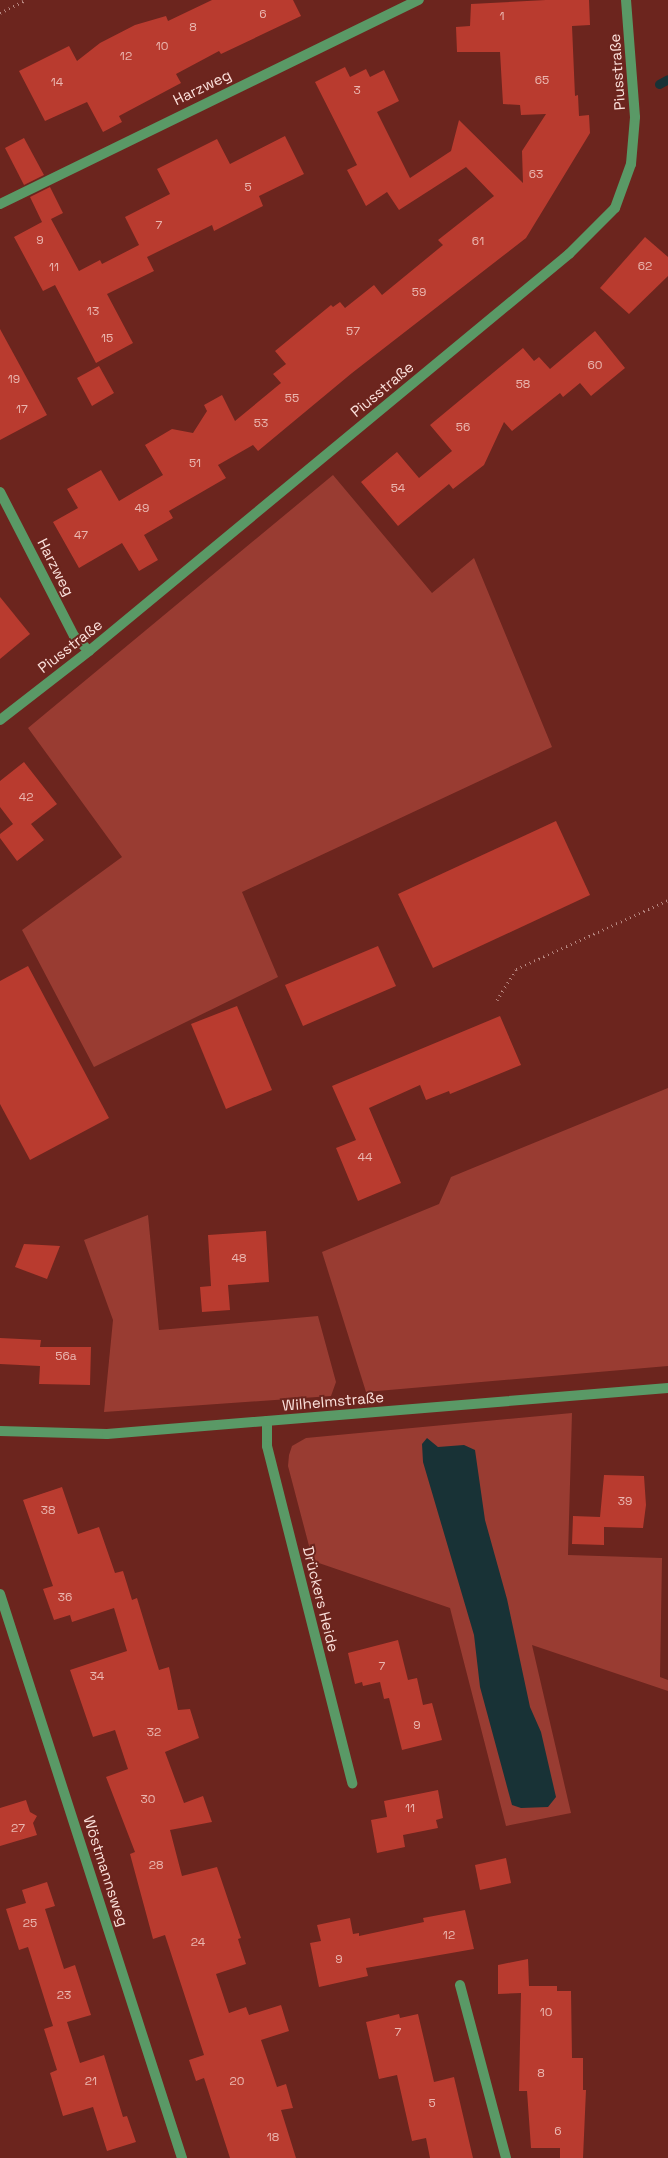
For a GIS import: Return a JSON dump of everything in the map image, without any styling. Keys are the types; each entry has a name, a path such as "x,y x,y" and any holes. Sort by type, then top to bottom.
{"street":[{"name":"Harzweg","path":"0,204 419,0"},
{"name":"Piusstraße","path":"0,720 89,651 569,254 615,208 630,164 635,118 626,0"},
{"name":"Harzweg","path":"0,492 74,636 89,651"},
{"name":"Wilhelmstraße","path":"0,1431 107,1434 668,1388"},
{"name":"Drückers Heide","path":"267,1421 267,1446 352,1783"},
{"name":"Wöstmannsweg","path":"0,1594 182,2158"},
{"path":"460,1985 506,2158"}],"path":[{"path":"0,14 26,0"},
{"path":"497,1000 516,969 668,900"}],"shaded area":[{"path":"333,475 432,593 474,558 552,747 242,892 278,977 94,1067 22,930 122,857 28,728"},
{"path":"668,1088 668,1366 366,1392 322,1252 439,1204 451,1177"},
{"path":"148,1215 159,1330 318,1316 336,1382 331,1396 104,1412 113,1320 84,1240"},
{"path":"572,1413 568,1555 662,1558 660,1677 668,1680 668,1691 532,1645 571,1813 506,1826 450,1608 313,1561 288,1466 289,1455 292,1446 306,1438"}],"water":[{"path":"427,1438 438,1447 464,1445 475,1450 485,1520 507,1599 530,1707 541,1732 556,1797 548,1807 521,1808 512,1805 480,1687 474,1635 423,1462 422,1444"}],"building":[{"path":"212,0 293,0 301,16 221,54 219,51 176,74 181,83 119,116 122,122 103,132 87,102 45,121 19,71 69,46 77,61 100,43 135,25 166,16 168,21"},
{"path":"589,0 590,25 572,26 575,96 578,95 579,116 589,115 590,133 526,238 352,373 258,451 253,445 218,465 226,478 169,511 173,518 144,535 158,560 139,571 122,543 79,568 53,522 78,508 67,489 101,470 119,501 163,475 145,445 172,429 193,433 207,411 204,405 222,395 235,421 281,383 273,374 286,364 275,351 331,305 333,307 340,302 345,308 374,285 382,295 443,245 438,240 494,196 466,167 399,210 387,192 366,206 347,170 357,165 315,82 345,67 350,77 366,69 370,77 384,70 399,101 377,112 410,178 451,151 459,120 523,183 522,151 546,114 521,115 520,105 503,104 500,52 457,52 456,27 470,26 471,4"},
{"path":"285,136 304,174 259,196 263,206 214,231 212,225 147,257 154,271 107,294 133,343 96,363 55,285 43,291 14,237 42,222 30,197 50,187 63,213 51,219 79,271 100,260 102,264 139,245 125,217 170,194 157,169 217,139 230,164"},
{"path":"24,138 44,175 24,185 5,148"},
{"path":"645,237 668,257 668,276 629,314 600,288"},
{"path":"0,329 47,415 0,440"},
{"path":"595,331 625,368 591,396 580,383 563,397 560,393 512,431 504,422 484,465 453,489 449,484 398,526 361,482 397,452 419,478 452,451 430,425 523,348 534,361 539,357 550,369"},
{"path":"99,366 114,393 92,406 77,378"},
{"path":"0,597 30,634 0,659"},
{"path":"24,762 57,804 31,824 44,840 17,861 0,838 0,834 13,824 0,807 0,781"},
{"path":"556,821 590,895 433,968 398,894"},
{"path":"378,946 396,986 303,1026 285,985"},
{"path":"28,966 109,1118 30,1160 0,1104 0,981"},
{"path":"237,1006 272,1090 226,1109 191,1024"},
{"path":"500,1016 521,1065 450,1094 449,1091 426,1100 420,1085 369,1108 401,1183 358,1201 336,1148 356,1140 332,1086"},
{"path":"266,1231 269,1282 228,1285 230,1310 202,1312 200,1287 211,1286 208,1235"},
{"path":"24,1244 60,1246 47,1279 15,1267"},
{"path":"0,1338 41,1340 40,1347 91,1347 90,1385 39,1384 40,1366 0,1364"},
{"path":"604,1475 644,1476 646,1505 643,1528 604,1527 604,1545 572,1544 573,1516 600,1517"},
{"path":"62,1487 78,1534 99,1527 115,1573 123,1571 132,1600 137,1598 159,1670 169,1667 178,1710 190,1709 199,1738 165,1752 184,1803 203,1796 212,1822 170,1830 182,1876 217,1867 241,1938 238,1939 246,1964 216,1974 229,2013 246,2007 249,2015 281,2005 289,2031 261,2040 277,2087 286,2084 293,2108 281,2110 296,2158 230,2158 204,2078 196,2081 189,2060 204,2055 165,1935 153,1939 130,1854 135,1852 106,1777 128,1769 115,1730 93,1737 70,1670 127,1651 114,1608 72,1622 70,1615 54,1620 43,1589 53,1586 23,1500"},
{"path":"398,1640 408,1680 417,1678 423,1705 432,1703 442,1740 402,1750 389,1698 384,1699 380,1682 363,1686 362,1682 355,1684 348,1653"},
{"path":"438,1790 443,1818 436,1820 438,1828 403,1835 405,1847 377,1853 371,1820 387,1817 384,1801"},
{"path":"26,1800 30,1812 37,1816 33,1823 37,1835 0,1846 0,1808"},
{"path":"506,1858 511,1883 480,1890 475,1865"},
{"path":"47,1882 55,1906 45,1909 64,1969 75,1965 91,2015 67,2022 80,2063 104,2055 123,2117 127,2116 136,2142 107,2151 93,2107 63,2116 50,2073 57,2070 44,2029 53,2026 28,1947 19,1950 6,1909 26,1903 22,1890"},
{"path":"465,1910 474,1949 366,1968 368,1976 319,1987 310,1943 321,1941 317,1925 350,1918 353,1934 359,1933 359,1936 424,1922 423,1918"},
{"path":"528,1959 529,1986 557,1986 557,1991 571,1991 572,2058 583,2058 583,2090 586,2090 583,2158 560,2158 560,2148 531,2148 527,2091 519,2091 521,1993 498,1994 498,1965"},
{"path":"399,2014 400,2018 418,2014 434,2082 454,2077 473,2158 430,2158 426,2138 412,2141 397,2075 379,2079 366,2022"}],"waterway":[{"path":"659,84 668,79"}]}
